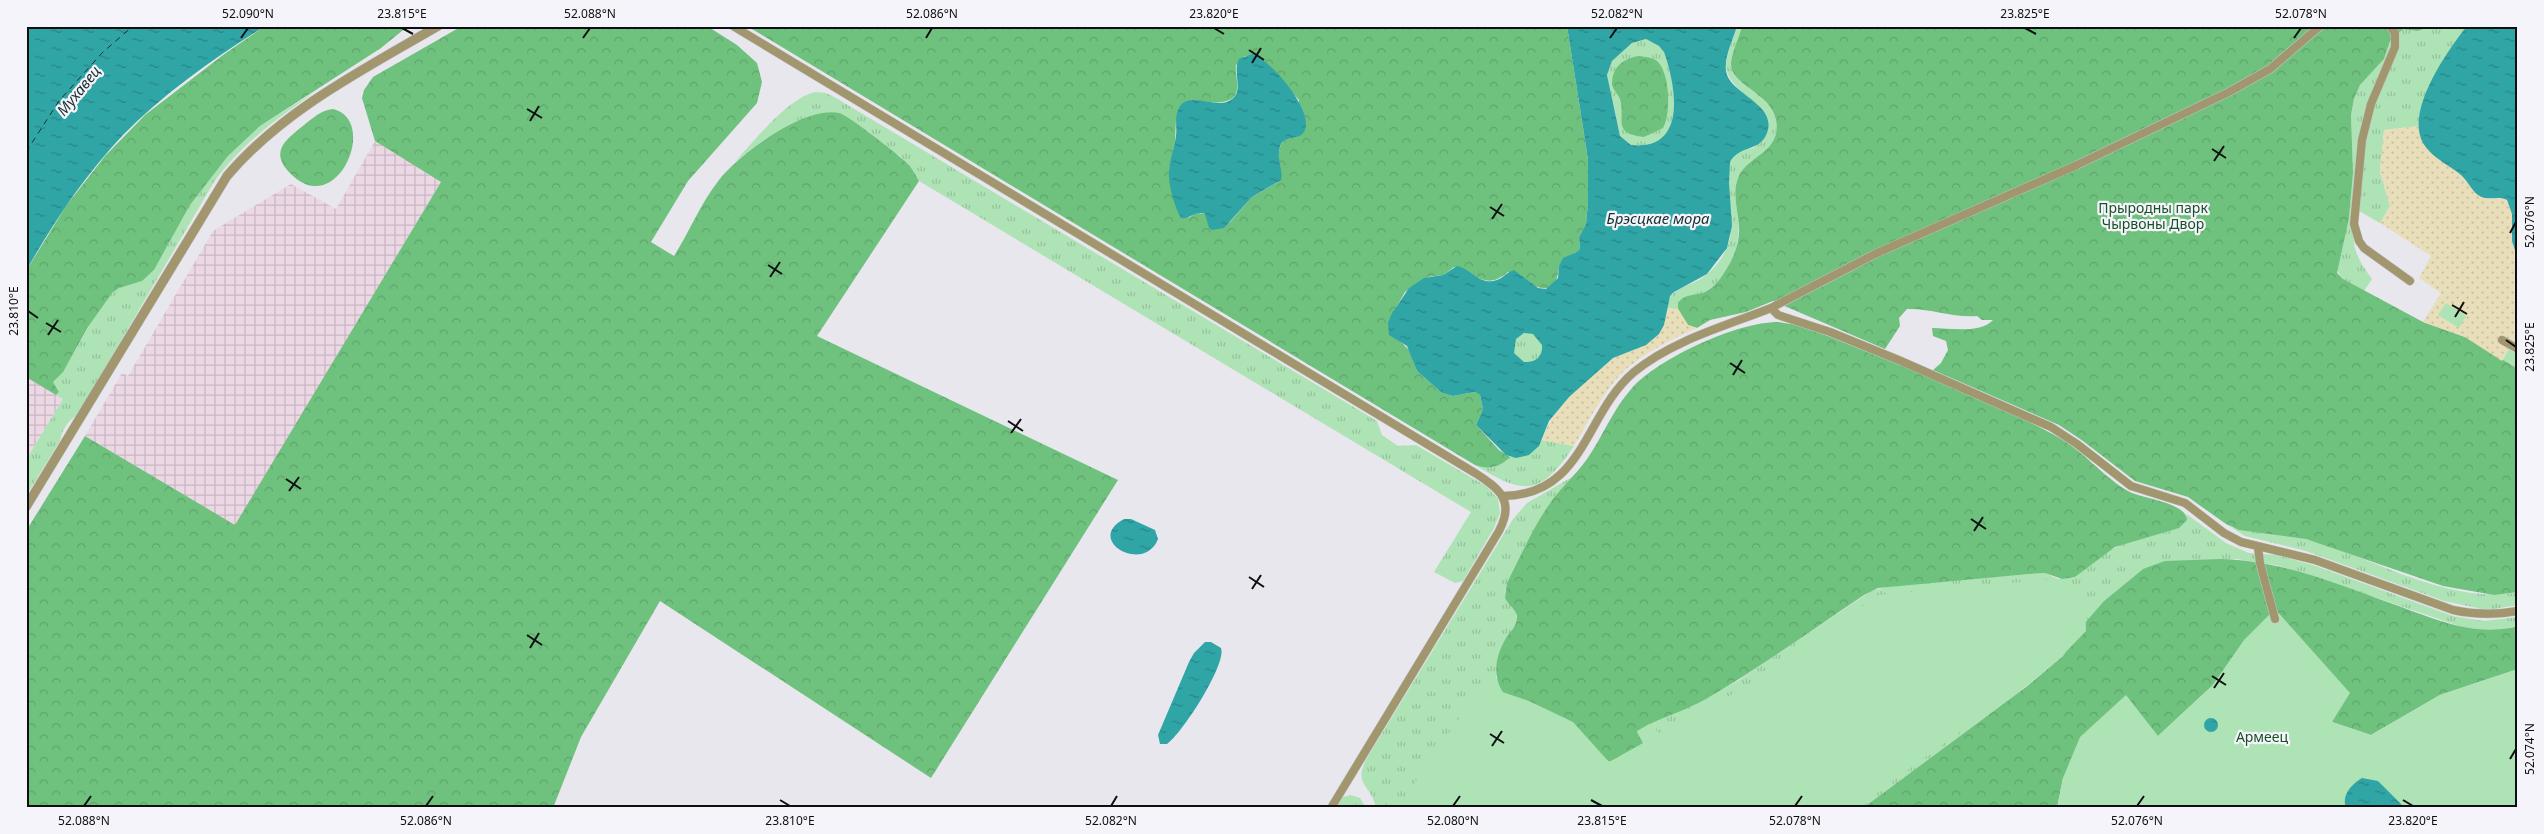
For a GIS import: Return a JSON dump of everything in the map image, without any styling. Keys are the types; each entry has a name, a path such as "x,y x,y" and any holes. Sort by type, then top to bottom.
{"street":[{"path":"26,506 210,201 232,170 248,152 312,103 359,72 438,26"},
{"path":"733,26 1475,473 1494,486 1503,496 1506,515 1499,531 1332,808"},
{"path":"1503,496 1518,496 1538,491 1567,469 1579,455 1614,395 1633,373 1676,346 1771,308 1875,254 2077,165 2229,92 2270,69 2320,26"},
{"path":"2390,26 2395,33 2395,47 2366,121 2354,224 2359,241 2364,248 2410,281"},
{"path":"1771,308 1783,317 1848,339 2036,420 2066,436 2131,486 2184,503 2224,534 2258,548 2315,560 2453,610 2473,615 2495,615 2518,611"},
{"path":"2502,340 2518,349"},
{"path":"2258,548 2260,563 2275,619"}],"shaded area":[{"path":"375,141 441,182 235,526 85,436 122,373 128,376 213,231 291,184 336,209"},
{"path":"26,377 63,399 26,460"}],"green space":[{"path":"265,26 408,26 381,48 260,126 228,156 190,205 154,270 142,281 119,288 112,293 88,327 63,372 53,382 59,392 56,395 26,377 26,271 66,206 105,156 145,115 223,55"},
{"path":"462,26 707,26 737,45 757,63 762,82 757,103 688,181 651,242 674,256 706,198 728,169 741,158 773,134 808,117 825,113 839,113 853,121 904,161 919,181 817,336 1118,480 931,778 660,601 581,737 553,808 26,808 26,531 85,436 235,525 441,182 375,141 362,98 364,90 373,77"},
{"path":"747,26 1567,26 1588,159 1588,203 1586,224 1579,237 1580,249 1559,266 1557,278 1553,285 1547,288 1533,285 1508,272 1500,278 1486,281 1454,267 1443,275 1428,277 1405,292 1396,308 1400,341 1410,351 1417,371 1442,393 1453,396 1475,392 1480,395 1483,409 1476,425 1499,450 1510,457 1494,467 1475,465","holes":["1245,56 1262,59 1299,100 1297,137 1286,139 1282,143 1279,153 1278,182 1252,197 1230,222 1208,225 1208,219 1205,214 1197,213 1188,218 1169,171 1175,141 1176,120 1191,100 1225,102 1231,99 1237,89 1236,65"]},
{"path":"1737,26 1742,26 1732,58 1732,71 1743,84 1773,110 1776,120 1774,140 1763,154 1742,171 1738,178 1736,194 1738,239 1733,257 1724,274 1711,288 1678,306 1678,309 1666,308 1668,301 1675,292 1706,275 1715,267 1725,252 1731,233 1728,169 1736,153 1754,148 1766,118 1735,85 1727,71 1727,59"},
{"name":"Прыродны парк Чырвоны Двор","path":"1742,26 2430,26 2418,31 2403,29 2390,41 2384,59 2360,85 2354,99 2351,115 2353,173 2349,218 2337,273 2343,279 2423,322 2465,337 2518,369 2518,592 2494,595 2443,586 2306,539 2239,530 2226,524 2188,497 2135,481 2059,425 1933,370 1941,363 1948,350 1946,341 1933,336 1932,328 1973,329 1993,320 1982,320 1977,316 1959,316 1907,309 1899,318 1900,326 1885,349 1773,301 1746,312 1710,320 1697,328 1688,325 1678,309 1678,303 1684,298 1705,292 1711,288 1727,268 1733,257 1738,239 1739,227 1735,196 1738,178 1742,170 1769,147 1774,140 1776,131 1776,120 1773,110 1743,84 1732,71 1731,63 1734,49"},
{"path":"2430,26 2467,26 2450,49 2430,85 2421,112 2419,126 2384,130 2380,172 2390,206 2380,223 2359,211 2354,231 2357,254 2372,279 2364,291 2343,279 2337,268 2349,218 2353,173 2351,115 2354,99 2360,85 2384,59 2390,41 2403,29 2424,29"},
{"path":"1646,39 1664,51 1672,81 1673,113 1670,127 1662,138 1649,144 1631,145 1620,136 1607,75 1612,61 1632,43"},
{"path":"1639,56 1651,58 1658,62 1665,75 1668,94 1666,122 1663,128 1644,137 1634,135 1623,129 1620,99 1612,85 1614,73 1619,65 1628,59"},
{"path":"318,90 275,121 249,143 214,182 78,414 66,426 60,441 26,496 26,460 63,399 56,395 59,392 53,382 68,362 95,315 116,290 144,278 154,270 190,205 228,156 260,126"},
{"path":"815,92 826,93 836,98 1377,421 1382,435 1398,446 1416,445 1486,486 1498,499 1500,513 1494,528 1463,581 1455,583 1434,572 1471,512 919,181 902,158 866,130 819,115 766,138 735,162 783,111 804,96"},
{"path":"333,109 346,117 352,130 352,146 347,162 338,176 325,184 310,185 293,176 285,168 280,154 290,136 314,117"},
{"path":"2446,303 2466,316 2459,328 2438,315"},
{"path":"1778,322 1797,325 1828,336 1944,383 2029,421 2066,442 2128,491 2172,505 2185,514 2187,520 2179,528 2115,547 2075,577 2062,579 2045,573 1878,588 1864,595 1706,699 1637,731 1644,744 1617,763 1604,760 1504,694 1500,687 1496,673 1497,659 1502,645 1517,620 1516,612 1505,598 1507,583 1531,534 1548,506 1587,459 1619,405 1632,388 1660,365 1700,344 1742,328"},
{"path":"1528,333 1534,334 1542,342 1542,354 1534,362 1528,363 1522,362 1514,354 1513,348 1514,342 1522,334"},
{"path":"2509,349 2518,355 2518,369 2502,361"},
{"path":"1542,440 1574,446 1551,475 1541,482 1530,486 1519,486 1506,482 1475,465 1494,467 1510,457 1529,455"},
{"path":"1572,477 1549,504 1506,588 1505,598 1516,612 1517,621 1499,655 1496,678 1644,744 1636,731 1656,720 1695,705 1739,680 1871,591 1894,585 2029,574 2045,573 2058,579 2075,577 2108,551 2187,516 2185,513 2226,543 2249,553 2277,555 2313,565 2453,616 2484,621 2518,617 2518,626 2492,631 2462,627 2313,576 2275,565 2237,559 2220,559 2143,569 2104,601 2063,656 2019,692 1863,808 1828,808 1662,755 1408,808 1376,808 1371,794 1362,780 1363,767 1367,758 1513,519 1527,503"},
{"path":"2226,524 2233,528 2287,535 2320,543 2417,580 2443,587 2468,592 2494,594 2518,592 2518,605 2487,610 2444,601 2306,551 2245,536"},
{"path":"2242,560 2308,574 2454,625 2486,630 2518,626 2518,669 2440,695 2371,735 2332,722 2245,639 2213,685 2158,736 2063,778 2057,808 1863,808 2026,687 2063,656 2085,623 2104,601 2143,569 2165,561"},
{"path":"2053,579 2085,598 2086,631 2059,659 1856,808 1397,808 1482,685 1529,701 1573,722 1609,762 1643,743 1637,732 1649,724 1659,733 1740,690 1879,595"},
{"name":"Армеец","path":"2275,609 2350,693 2332,722 2371,735 2440,695 2518,669 2518,808 2057,808 2063,778 2080,737 2126,695 2158,736 2213,685 2245,639"},
{"path":"1351,795 1360,798 1366,808 1336,808 1343,797"}],"sand":[{"path":"2419,126 2421,135 2430,150 2457,171 2479,195 2488,199 2505,198 2512,214 2512,241 2518,260 2518,342 2514,340 2502,361 2465,337 2423,322 2441,293 2419,278 2431,256 2380,223 2390,206 2380,172 2384,130"},
{"path":"1666,308 1678,309 1688,325 1697,328 1647,353 1629,366 1601,400 1574,446 1542,440 1554,415 1582,383 1615,357 1640,347 1653,339 1664,322"}],"water":[{"name":"Мухавец","path":"27,26 265,26 191,76 123,135 70,200 26,271"},
{"name":"Брэсцкае мора","path":"1567,26 1737,26 1728,54 1726,71 1729,79 1735,86 1766,114 1769,123 1767,133 1760,143 1739,153 1730,162 1729,183 1732,226 1727,248 1707,274 1670,296 1664,325 1659,334 1646,345 1613,358 1569,397 1549,421 1539,446 1529,455 1516,458 1506,455 1476,425 1483,409 1480,395 1475,392 1453,396 1442,393 1417,371 1407,346 1389,335 1388,323 1391,315 1409,288 1424,278 1443,275 1457,266 1485,281 1499,279 1514,270 1538,288 1546,289 1558,278 1559,266 1563,258 1580,249 1579,237 1586,224 1588,203 1588,159","holes":["1646,39 1659,46 1664,52 1672,82 1673,114 1670,127 1662,138 1649,144 1631,145 1620,136 1607,75 1612,61 1632,43","1524,333 1533,334 1542,345 1540,355 1535,360 1524,362 1514,353 1516,339"]},
{"path":"2467,26 2518,26 2518,260 2512,241 2512,214 2507,200 2485,198 2478,195 2461,175 2435,157 2426,148 2419,130 2419,115 2431,82 2449,50"},
{"path":"1252,54 1269,65 1280,76 1298,100 1306,123 1304,132 1302,135 1285,140 1280,147 1281,180 1252,197 1224,228 1212,230 1209,228 1205,214 1198,213 1187,218 1181,218 1173,199 1169,173 1176,136 1177,113 1183,103 1189,101 1221,103 1232,99 1238,86 1237,64 1239,59"},
{"path":"1124,519 1131,519 1155,530 1158,539 1151,549 1141,554 1131,554 1113,544 1110,536 1113,527"},
{"path":"1205,642 1211,642 1221,648 1221,656 1211,683 1174,738 1167,744 1160,744 1158,735 1189,662 1194,653"},
{"path":"2208,718 2214,718 2218,725 2214,732 2208,732 2204,728 2204,722"},
{"path":"2362,778 2378,781 2405,808 2346,808 2345,799 2348,790"}],"ferry route":[{"path":"26,152 59,101 102,53 133,26"}]}
